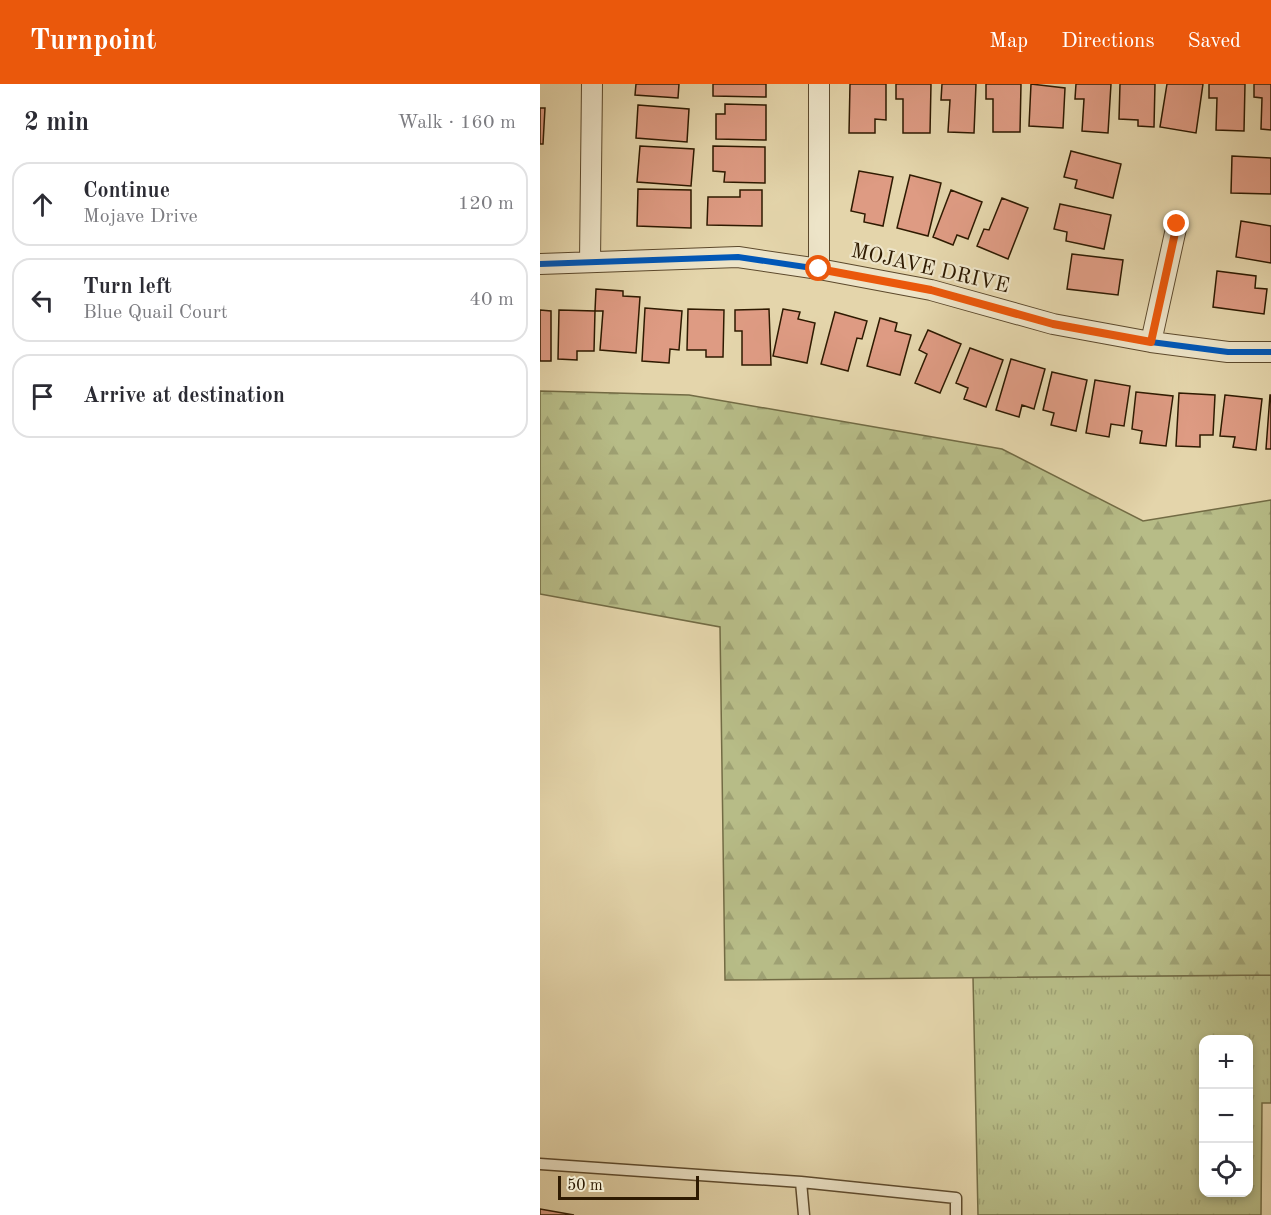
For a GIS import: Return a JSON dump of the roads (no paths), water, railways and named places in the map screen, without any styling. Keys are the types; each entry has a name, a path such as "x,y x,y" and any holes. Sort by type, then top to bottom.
{"street":[{"path":"590,262 592,84"},
{"path":"819,84 819,269"},
{"path":"1151,342 1177,224"},
{"name":"MOJAVE DRIVE","path":"540,264 738,257 819,269 931,290 1053,324 1151,342 1228,352 1271,352"}],"lane":[{"path":"540,1164 801,1182 956,1198 956,1215"},
{"path":"801,1182 804,1215"}]}
